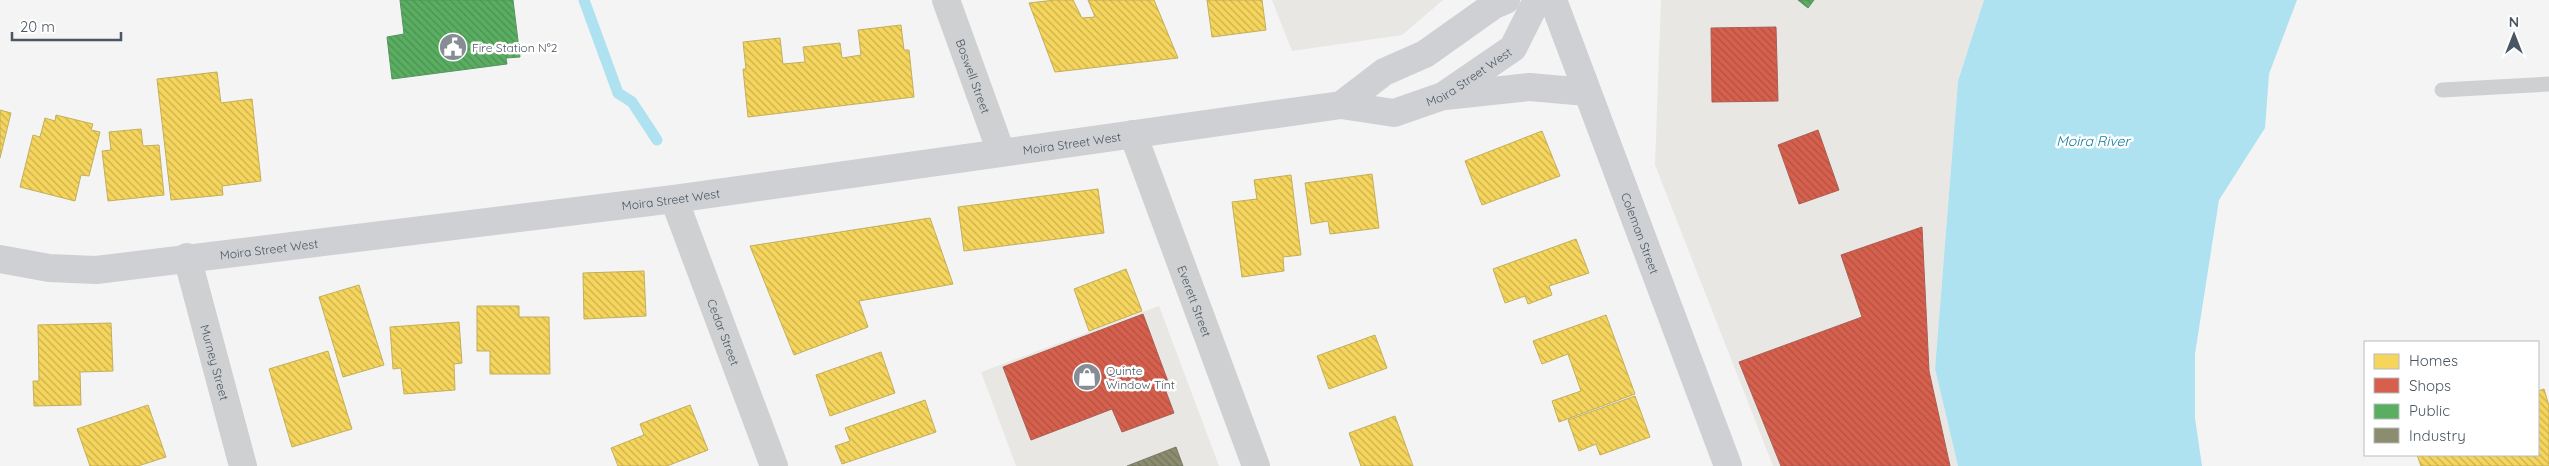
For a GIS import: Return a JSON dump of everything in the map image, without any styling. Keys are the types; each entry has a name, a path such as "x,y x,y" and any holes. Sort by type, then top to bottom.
{"main road":[{"name":"Moira Street West","path":"1341,105 1384,72 1425,54 1494,5 1506,0"},
{"name":"Moira Street West","path":"0,260 49,268 96,270 187,257 674,199 1341,105 1394,113 1443,96 1513,48 1537,0"},
{"name":"Coleman Street","path":"1553,0 1728,466"},
{"path":"1443,96 1529,87 1587,92"}],"street":[{"name":"Boswell Street","path":"946,0 1001,152"},
{"name":"Everett Street","path":"1133,134 1256,466"},
{"name":"Cedar Street","path":"674,199 774,466"},
{"name":"Murney Street","path":"187,257 243,466"}],"lane":[{"path":"2442,90 2549,84"}],"shaded area":[{"path":"1272,0 1443,0 1402,35 1292,51"},
{"path":"1661,0 1984,0 1958,81 1935,369 1958,466 1773,466 1655,165"},
{"path":"1159,306 1219,466 1016,466 981,372"}],"water":[{"name":"Moira River","path":"1984,0 2297,0 2269,74 2265,128 2219,200 2195,354 2195,418 2202,466 1958,466 1935,369 1958,81"}],"building: Homes":[{"path":"1073,0 1082,18 1095,17 1088,0 1154,0 1178,58 1055,72 1029,3"},
{"path":"1207,0 1262,0 1266,30 1212,37"},
{"path":"901,25 904,50 909,50 914,97 748,117 743,69 746,69 743,42 780,38 783,64 805,62 803,47 840,43 842,58 861,55 858,30"},
{"path":"217,72 221,103 252,99 261,181 222,186 223,195 171,200 157,79"},
{"path":"0,110 11,113 0,158"},
{"path":"56,115 93,124 91,130 100,132 89,176 81,175 75,201 20,187 33,135 40,137 45,118 55,121"},
{"path":"141,129 143,146 159,145 164,195 108,201 102,151 111,150 109,132"},
{"path":"1542,131 1560,176 1482,205 1465,161"},
{"path":"1372,174 1379,228 1330,234 1328,221 1311,224 1305,183"},
{"path":"1291,175 1301,255 1283,257 1284,271 1242,277 1232,202 1257,199 1254,180"},
{"path":"1098,189 1104,233 964,251 958,207"},
{"path":"930,218 953,284 859,301 868,327 794,355 750,246"},
{"path":"1576,239 1589,273 1549,286 1552,295 1528,304 1525,296 1505,303 1493,269"},
{"path":"1126,269 1142,311 1089,331 1074,289"},
{"path":"644,271 646,316 584,319 583,273"},
{"path":"359,285 384,365 343,377 319,297"},
{"path":"477,306 519,306 519,317 549,317 550,374 490,374 490,351 477,351"},
{"path":"1606,315 1635,394 1559,422 1552,401 1581,391 1568,354 1542,364 1533,341"},
{"path":"459,322 462,363 454,364 455,390 404,394 401,368 393,369 390,327"},
{"path":"111,323 113,371 80,372 81,405 34,406 33,381 39,381 38,325"},
{"path":"1375,335 1387,368 1329,389 1317,356"},
{"path":"328,351 352,429 292,447 269,369"},
{"path":"881,352 895,393 830,416 816,375"},
{"path":"2544,389 2549,406 2549,466 2421,466 2417,456 2539,456 2539,391"},
{"path":"1635,396 1650,437 1600,455 1596,444 1579,451 1568,420"},
{"path":"925,400 936,432 842,464 835,446 850,441 845,428"},
{"path":"148,405 166,457 138,466 90,466 77,429"},
{"path":"690,405 708,450 667,466 618,466 611,448 644,435 640,424"},
{"path":"1395,416 1413,466 1361,466 1349,433"}],"building: Shops":[{"path":"1776,27 1778,101 1712,102 1711,28"},
{"path":"1818,130 1839,190 1799,204 1778,145"},
{"path":"1922,227 1929,371 1950,466 1781,466 1739,362 1862,317 1841,255"},
{"name":"Quinte Window Tint","path":"1143,314 1170,387 1165,389 1174,413 1122,432 1112,409 1031,440 1003,367"}],"building: Public":[{"name":"Fire Station N°2","path":"400,0 513,0 520,57 506,58 507,64 392,79 387,37 404,34"},
{"path":"1798,0 1814,0 1808,8"}],"building: Industry":[{"path":"1176,447 1183,466 1127,466"}],"waterway":[{"path":"584,0 618,93 632,102 657,140"}],"place":[{"name":"Fire Station N°2","path":"453,47"},
{"name":"Quinte Window Tint","path":"1087,377"}]}
